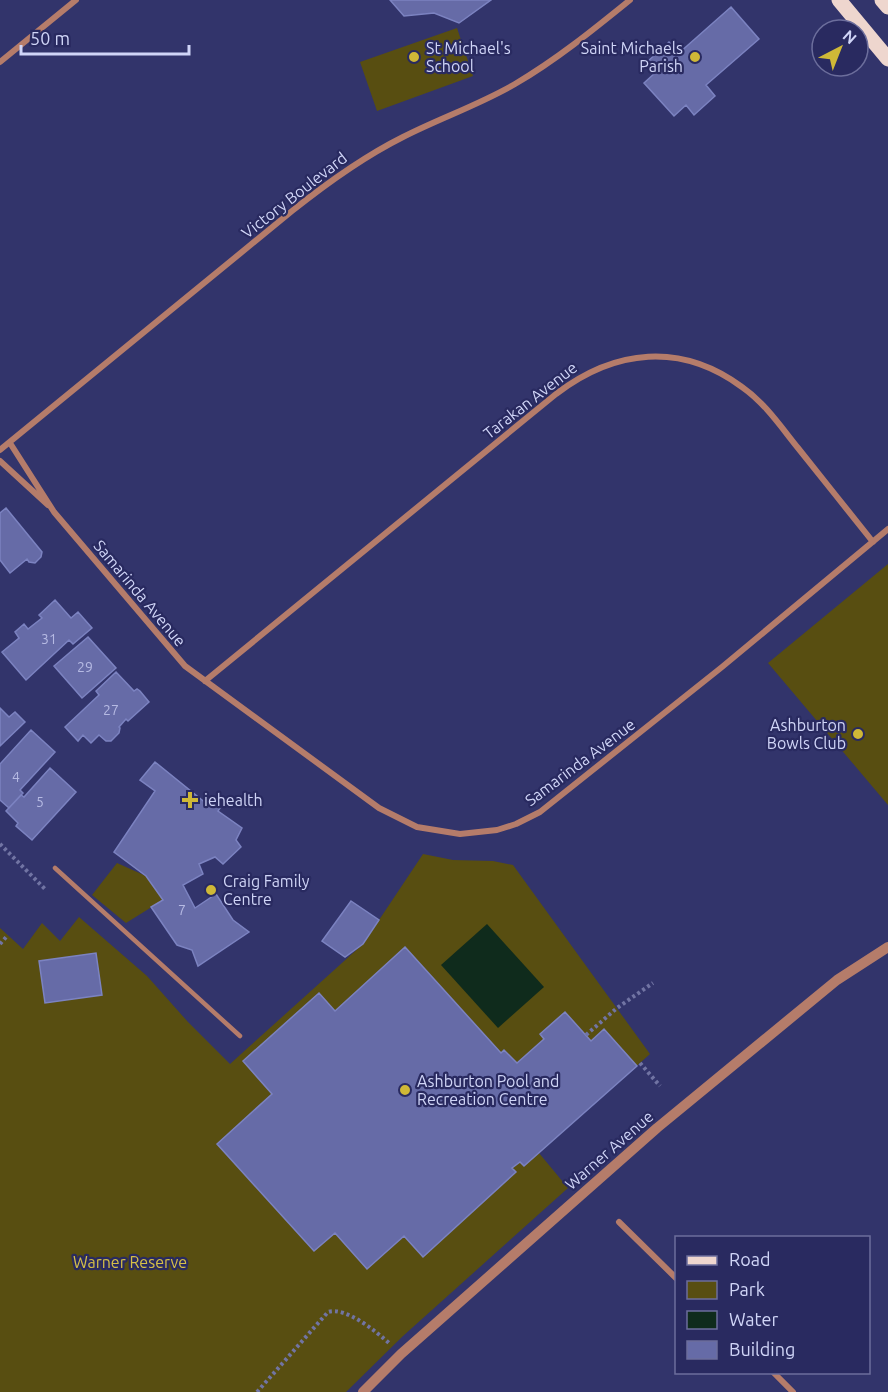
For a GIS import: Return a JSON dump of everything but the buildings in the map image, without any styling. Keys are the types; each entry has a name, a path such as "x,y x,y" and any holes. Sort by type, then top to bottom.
{"main road":[{"path":"839,0 888,59"},
{"path":"882,0 888,7"}],"street":[{"path":"0,62 76,0"},
{"name":"Victory Boulevard","path":"0,450 336,177 402,137 471,107 514,84 574,45 630,0"},
{"name":"Tarakan Avenue","path":"205,681 556,394 581,376 610,363 633,358 672,358 712,369 743,388 774,418 873,542"},
{"name":"Samarinda Avenue","path":"10,443 54,512"},
{"name":"Samarinda Avenue","path":"0,460 54,512 175,657 379,808 417,827 438,832 475,834 497,830 516,824 540,812 888,529"},
{"name":"Warner Avenue","path":"363,1392 401,1354 657,1128 837,980 888,947"},
{"path":"619,1222 675,1277"},
{"path":"775,1374 793,1392"}],"lane":[{"path":"55,868 240,1036"}],"path":[{"path":"0,844 46,890"},
{"path":"0,944 8,935"},
{"path":"586,1035 616,1008 654,983"},
{"path":"640,1063 660,1086"},
{"path":"257,1392 323,1316 333,1310 365,1324 401,1354"}],"green space":[{"path":"457,28 473,76 377,111 360,62"},
{"name":"Ashburton Bowls Club","path":"888,564 888,805 768,663"},
{"name":"Warner Reserve","path":"423,854 453,860 493,861 513,865 650,1054 539,1153 568,1188 403,1336 346,1392 0,1392 0,928 23,949 42,923 60,941 79,917 147,976 230,1064 363,944"},
{"path":"117,863 146,876 163,900 126,923 92,895"}],"water":[{"path":"487,924 544,987 498,1028 441,965"}],"place":[{"name":"St Michael's School","path":"414,57"},
{"name":"Saint Michaels Parish","path":"695,57"},
{"name":"Ashburton Bowls Club","path":"858,734"},
{"name":"iehealth","path":"190,800"},
{"name":"Craig Family Centre","path":"211,890"},
{"name":"Ashburton Pool and Recreation Centre","path":"405,1090"}]}
